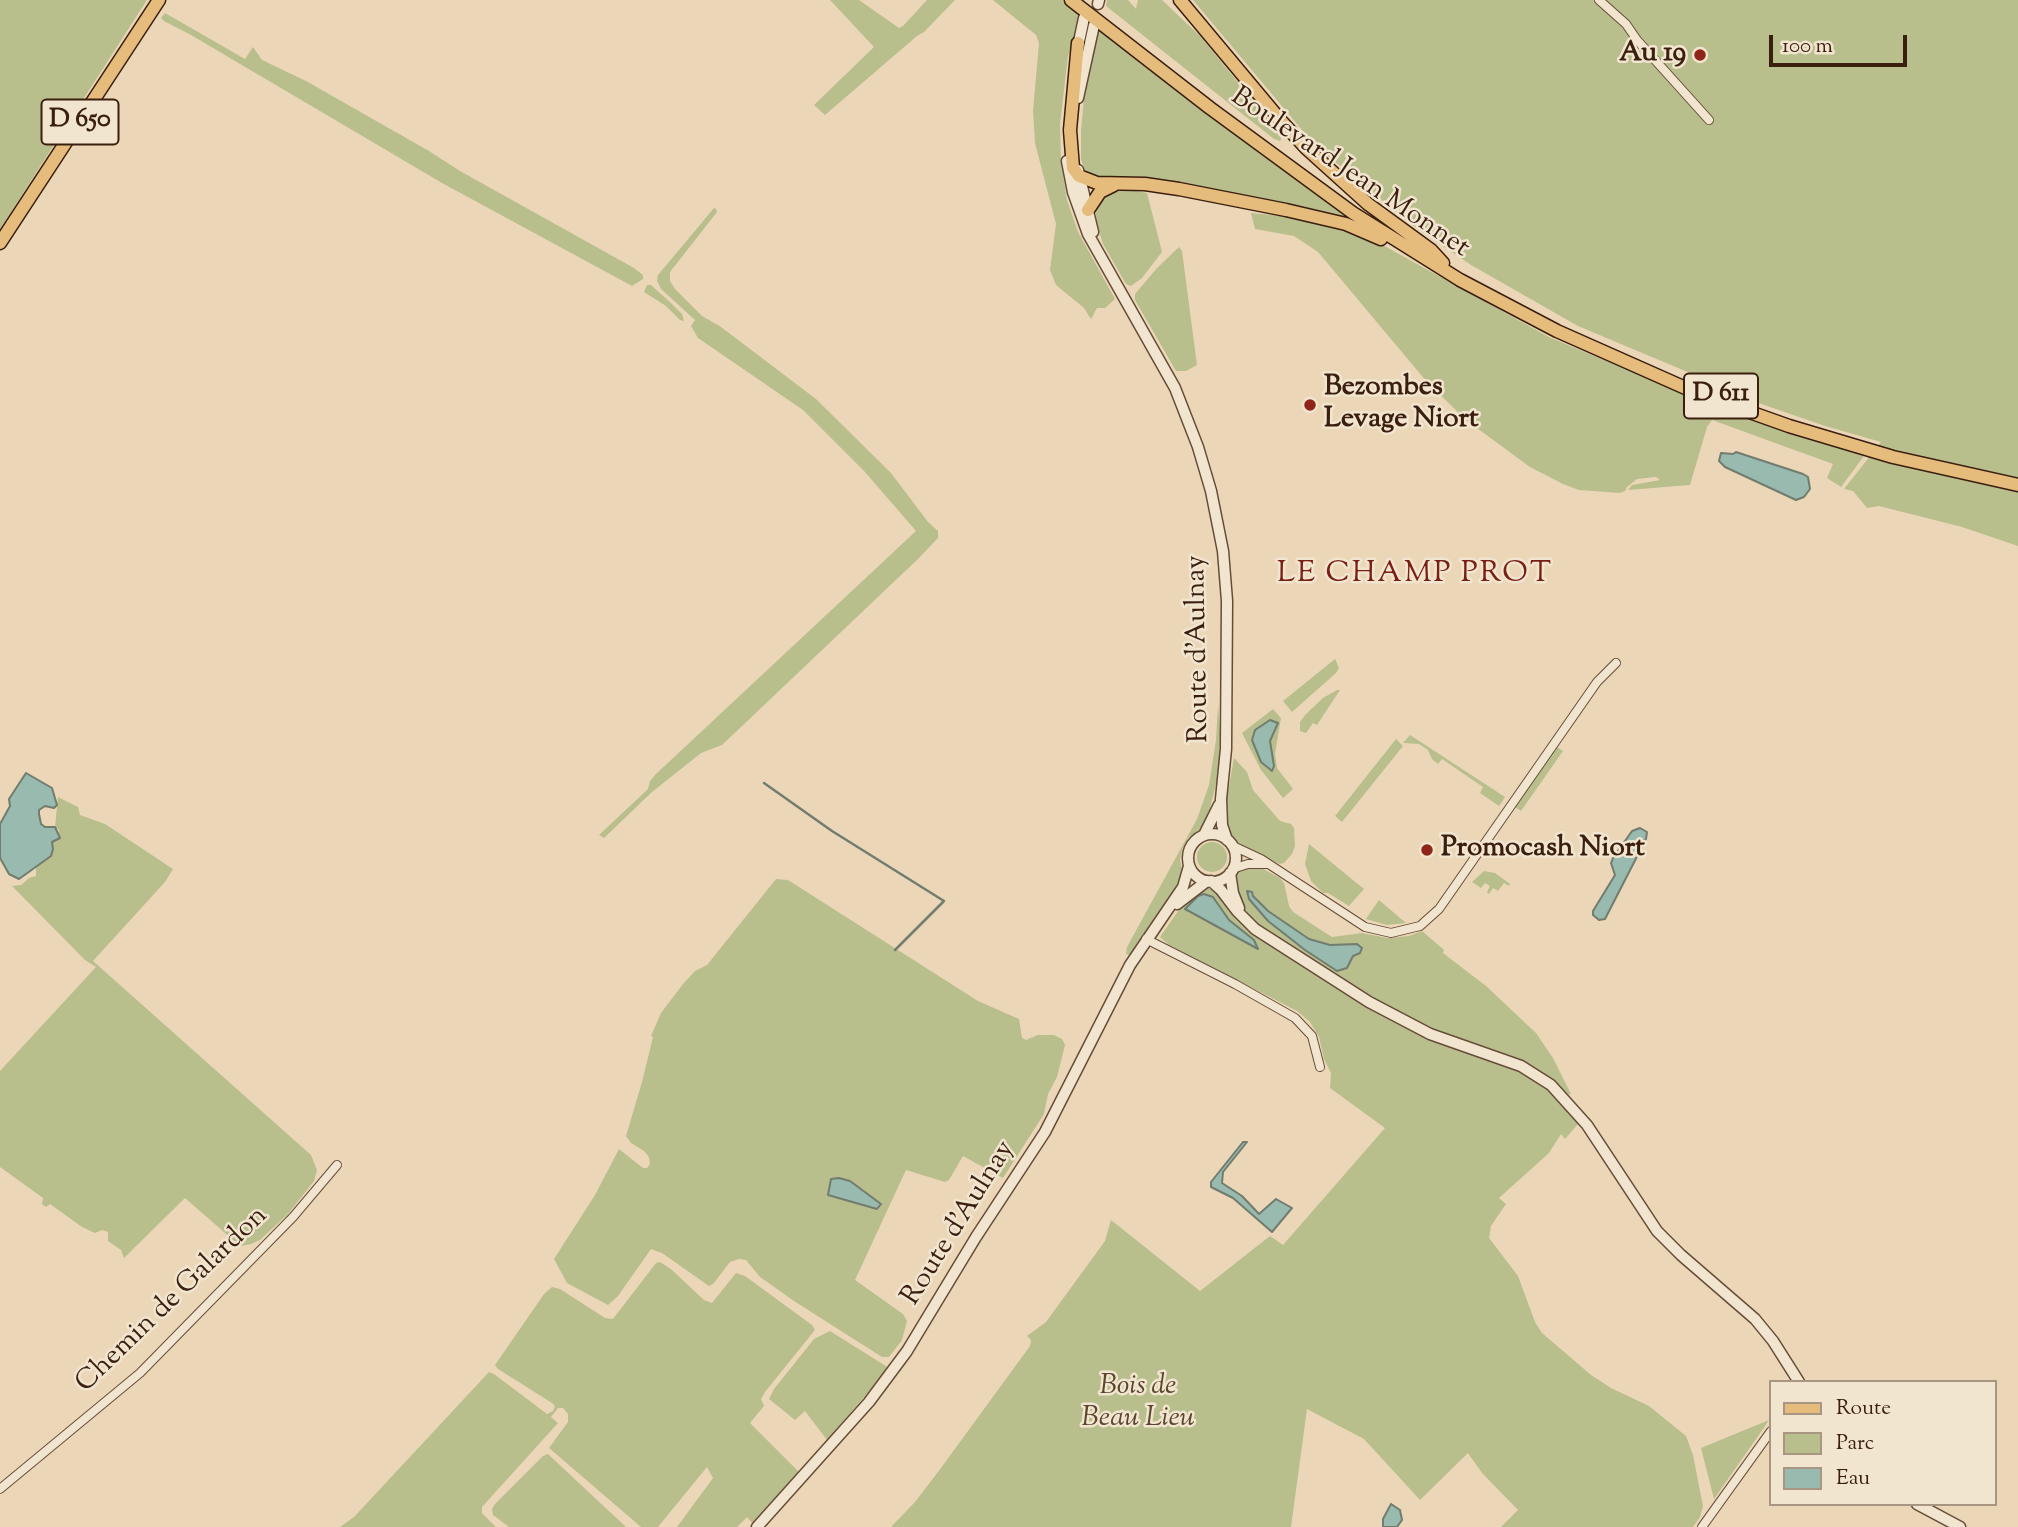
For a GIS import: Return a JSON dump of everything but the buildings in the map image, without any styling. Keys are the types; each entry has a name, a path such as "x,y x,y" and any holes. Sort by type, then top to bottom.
{"main road":[{"name":"D 650","path":"0,243 159,0"},
{"name":"Boulevard Jean Monnet","path":"1071,0 1295,172 1353,213 1557,331 1699,394 1865,450 2018,485"},
{"name":"Boulevard Jean Monnet","path":"1080,0 1297,166 1357,208 1437,262 1568,330 1718,395 1801,424 1877,447 2018,479"},
{"path":"1079,43 1070,130 1073,168 1079,176 1097,183 1145,184 1179,189 1334,221 1377,237 1424,264 1437,262 1431,250 1368,204 1306,148 1180,0"},
{"path":"1088,210 1100,192 1117,184"}],"street":[{"path":"1599,0 1626,24 1637,40 1709,120"},
{"path":"1089,22 1076,113 1076,145 1079,176 1097,249 1077,206 1067,163 1066,118 1079,43 1089,22"},
{"name":"Route d'Aulnay","path":"1097,249 1158,355 1189,419 1211,491 1225,574 1226,749 1221,799 1222,825 1229,843"},
{"path":"1616,663 1597,682 1439,909 1420,926 1391,933 1365,927 1268,864 1214,834 1204,835 1191,846 1189,866 1198,877 1221,890 1245,920 1266,937 1392,1015 1448,1041 1521,1066 1551,1085 1594,1134 1657,1231 1755,1319 1773,1341 1798,1380"},
{"name":"Route d'Aulnay","path":"1204,835 1221,799"},
{"path":"1229,843 1235,855 1231,871 1233,893 1245,920"},
{"path":"1209,881 1222,879 1231,871 1248,864 1268,864"},
{"name":"Route d'Aulnay","path":"757,1527 869,1402 907,1351 976,1237 1045,1132 1130,965 1183,887 1189,866"},
{"name":"Route d'Aulnay","path":"1162,918 1190,892 1209,881"},
{"path":"1146,939 1295,1018 1312,1036 1320,1067"},
{"name":"Chemin de Galardon","path":"0,1489 139,1373 293,1217 337,1165"},
{"path":"1702,1527 1770,1432"},
{"path":"1921,1506 1960,1527"}],"green space":[{"path":"0,0 147,0 0,229"},
{"path":"830,0 859,0 899,28 927,0 955,0 924,32 825,115 814,105 874,47"},
{"path":"993,0 1062,0 1081,15 1068,56 1060,124 1061,161 1067,200 1078,232 1115,299 1105,308 1097,308 1091,319 1084,308 1056,285 1050,270 1056,224 1035,143 1033,111 1039,43 1036,35"},
{"path":"1107,0 1128,0 1136,9 1138,0 1162,0 1200,36 1282,136 1280,141 1106,6"},
{"path":"1193,0 2018,0 2018,546 1962,527 1879,506 1867,508 1853,491 1844,489 1881,442 1724,391 1709,381 1578,326 1471,265 1412,225 1328,156 1302,130"},
{"path":"165,13 245,59 253,47 262,60 306,81 634,268 643,275 643,279 632,286 442,183 164,21 161,18"},
{"path":"1097,27 1260,154 1356,221 1091,175 1084,169 1081,159 1081,130 1085,88"},
{"path":"1126,189 1147,193 1162,252 1142,278 1131,286 1126,284 1103,244 1095,219 1097,208 1105,197"},
{"path":"714,208 717,212 670,272 670,281 675,289 702,316 721,327 816,399 891,473 928,522 938,531 938,538 722,745 701,753 652,792 604,838 599,835 648,789 656,774 916,531 865,472 803,410 698,338 691,326 695,320 661,289 657,281 658,275"},
{"path":"1251,213 1292,217 1370,238 1549,337 1743,416 1864,456 1841,487 1827,478 1833,464 1712,420 1707,427 1690,485 1628,490 1632,485 1660,480 1656,477 1637,479 1620,493 1579,490 1563,484 1530,467 1466,420 1427,382 1318,252 1294,236 1255,229"},
{"path":"1179,247 1182,251 1197,365 1186,371 1176,371 1135,300 1135,294"},
{"path":"647,285 651,285 672,304 682,314 684,321 644,292"},
{"path":"1335,659 1339,668 1336,673 1292,712 1283,701"},
{"path":"1340,690 1317,725 1313,723 1306,733 1300,731 1300,722 1305,715 1323,698"},
{"path":"1218,705 1219,772 1208,816 1202,828 1188,838 1182,850 1179,881 1131,955 1126,954 1127,947 1197,819 1209,785"},
{"path":"1273,709 1281,718 1275,754 1277,768 1293,789 1283,798 1261,770 1242,733","holes":["1277,723 1270,741 1272,752 1269,770 1261,762 1252,740"]},
{"path":"1410,735 1505,797 1499,806 1480,793 1483,787 1442,759 1438,764 1428,750 1419,744 1403,743"},
{"path":"1396,739 1403,746 1342,822 1335,816"},
{"path":"1557,747 1563,751 1521,811 1515,807"},
{"path":"1234,758 1247,772 1253,790 1280,821 1291,824 1294,828 1295,846 1284,863 1279,864 1241,846 1227,827 1226,803"},
{"path":"58,797 78,807 80,815 105,824 173,869 165,882 93,961 311,1155 317,1170 314,1181 288,1214 260,1240 251,1244 240,1246 185,1198 124,1258 121,1250 108,1241 108,1232 102,1230 95,1233 50,1204 46,1207 42,1204 43,1198 0,1167 0,1071 96,967 85,960 12,886 21,885 36,876 36,868 48,857 51,842 58,840 59,830 55,827"},
{"path":"1212,842 1218,843 1226,851 1226,863 1218,871 1212,872 1206,871 1198,863 1197,857 1198,851 1206,843"},
{"path":"1309,844 1364,889 1349,906 1328,893 1323,893 1311,881 1305,864"},
{"path":"1248,867 1263,869 1280,878 1293,912 1332,937 1362,933 1387,938 1409,936 1422,931 1444,950 1443,953 1486,986 1536,1033 1553,1058 1571,1094 1568,1095 1546,1077 1442,1035 1359,991 1261,928 1245,910 1234,879 1238,872"},
{"path":"1484,871 1495,873 1510,884 1509,886 1504,883 1498,891 1493,888 1489,894 1487,892 1490,886 1485,883 1481,888 1472,882"},
{"path":"776,879 788,880 978,1001 1019,1019 1022,1038 1026,1040 1038,1035 1054,1035 1062,1039 1065,1045 1044,1114 1003,1178 963,1156 949,1180 945,1182 906,1170 855,1280 903,1314 907,1321 902,1340 889,1357 882,1357 794,1301 760,1277 746,1260 730,1262 709,1286 662,1253 651,1249 618,1296 608,1305 567,1283 554,1259 595,1195 619,1149 643,1168 650,1164 644,1151 631,1143 626,1136 642,1082 653,1037 651,1036 661,1013 695,971 707,965"},
{"name":"Bois de Beau Lieu","path":"1205,887 1215,890 1228,910 1252,932 1429,1037 1528,1075 1548,1088 1579,1123 1565,1139 1561,1134 1549,1153 1499,1198 1506,1204 1491,1226 1489,1238 1518,1276 1535,1322 1542,1333 1591,1375 1649,1406 1686,1436 1693,1455 1703,1506 1693,1527 1501,1527 1518,1510 1482,1473 1468,1453 1420,1500 1364,1439 1307,1409 1291,1527 891,1527 915,1502 1030,1346 1031,1340 1027,1336 1046,1322 1105,1241 1111,1220 1200,1291 1270,1236 1283,1245 1385,1128 1330,1088 1331,1073 1324,1059 1319,1037 1310,1022 1297,1011 1169,945 1160,937 1183,904","holes":["1210,895 1229,920 1254,940 1258,948 1188,912"]},
{"path":"1379,900 1406,923 1387,925 1366,919"},
{"path":"660,1262 704,1300 712,1303 736,1273 745,1276 812,1325 815,1330 765,1392 761,1399 764,1406 750,1423 799,1472 753,1524 747,1517 737,1527 677,1527 713,1478 707,1467 658,1527 641,1527 549,1448 568,1422 568,1414 563,1408 558,1408 551,1417 558,1423 482,1507 482,1513 496,1527 340,1527 354,1517 489,1372 547,1414 553,1411 555,1406 552,1403 495,1365 544,1294 552,1287 560,1289 605,1318 613,1319 656,1263"},
{"path":"830,1331 889,1368 827,1440 805,1411 795,1420 769,1399 814,1339"},
{"path":"1769,1420 1763,1429 1714,1499 1701,1448"},
{"path":"548,1454 626,1527 509,1527 493,1515 495,1504"}],"water":[{"path":"1736,452 1803,474 1808,477 1810,489 1804,497 1796,500 1725,467 1719,461 1721,453"},
{"path":"1270,720 1278,723 1270,741 1274,766 1272,771 1261,762 1252,740 1255,730"},
{"path":"26,773 52,788 57,805 54,808 45,806 39,810 39,814 41,824 55,827 60,838 52,842 51,856 19,879 9,874 0,858 0,824 10,806 9,799"},
{"path":"1640,828 1647,832 1646,839 1605,919 1599,920 1593,915 1593,911 1615,875 1611,863 1613,858 1632,831"},
{"path":"1247,891 1252,892 1268,911 1309,939 1330,945 1357,944 1362,948 1360,953 1353,956 1347,968 1337,971 1268,921 1249,899"},
{"path":"1204,894 1213,897 1229,920 1254,940 1258,949 1185,909 1198,896"},
{"path":"1243,1142 1247,1142 1223,1172 1222,1183 1242,1196 1259,1214 1276,1199 1292,1208 1272,1232 1233,1198 1211,1187 1211,1182"},
{"path":"831,1179 850,1181 881,1204 877,1209 828,1195"},
{"path":"1391,1504 1400,1510 1402,1520 1397,1527 1383,1527 1383,1519"}],"waterway":[{"path":"764,783 832,831 944,901 895,950"}],"place":[{"name":"Au 19","path":"1700,55"},
{"name":"Bezombes Levage Niort","path":"1310,405"},
{"name":"Promocash Niort","path":"1427,850"}],"district":[{"name":"LE CHAMP PROT","path":"1415,576"}]}
